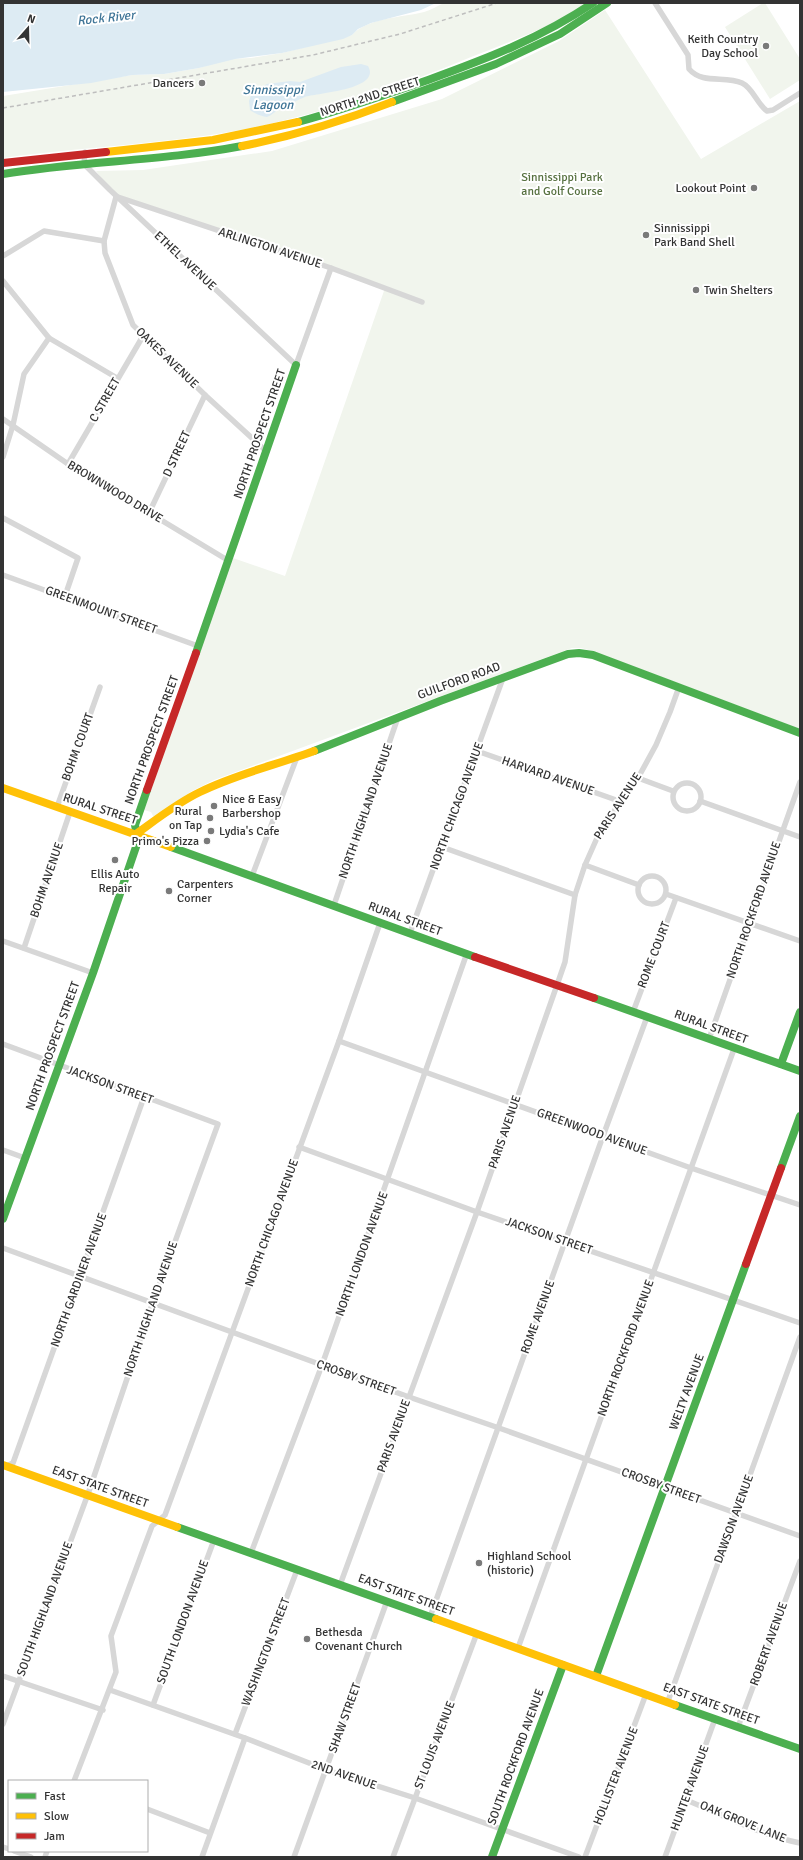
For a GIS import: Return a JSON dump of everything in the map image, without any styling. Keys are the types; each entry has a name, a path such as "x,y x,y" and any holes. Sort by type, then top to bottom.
{"street":[{"name":"NORTH 2ND STREET","path":"3,162 85,152 214,140 269,130 361,103 520,44 556,28 593,3"},
{"name":"NORTH 2ND STREET","path":"3,174 40,168 209,152 278,139 361,114 503,61 560,34 607,3"},
{"path":"655,3 688,55 689,69 695,74 708,79 742,83 767,111 773,110 800,93"},
{"path":"84,164 85,152"},
{"name":"ETHEL AVENUE","path":"84,164 116,197 296,365"},
{"name":"OAKES AVENUE","path":"116,197 104,241 105,253 133,325 205,395 266,451"},
{"name":"ARLINGTON AVENUE","path":"116,197 331,268 422,302"},
{"path":"3,256 44,231 104,241"},
{"name":"NORTH PROSPECT STREET","path":"3,1219 58,1065 93,973 138,841 135,825 331,268"},
{"path":"3,281 49,338 117,378"},
{"name":"C STREET","path":"68,464 143,336"},
{"path":"3,457 13,425 24,374 49,338"},
{"name":"D STREET","path":"149,513 205,395"},
{"name":"BROWNWOOD DRIVE","path":"3,419 68,464 229,560"},
{"path":"3,518 78,558 65,596"},
{"name":"GREENMOUNT STREET","path":"3,575 65,596 198,646"},
{"name":"GUILFORD ROAD","path":"136,834 207,788 250,771 297,757 398,717 568,654 579,653 593,655 800,732"},
{"name":"NORTH CHICAGO AVENUE","path":"410,933 503,678"},
{"name":"PARIS AVENUE","path":"340,1585 477,1212 558,985 565,962 575,895 585,865 601,829 619,801 638,778 656,746 679,687"},
{"name":"BOHM COURT","path":"57,807 100,688"},
{"name":"NORTH HIGHLAND AVENUE","path":"334,905 398,717"},
{"name":"HARVARD AVENUE","path":"477,751 619,801"},
{"path":"252,876 297,757"},
{"path":"638,778 673,791"},
{"name":"NORTH ROCKFORD AVENUE","path":"708,1039 800,782"},
{"path":"682,784 692,784 699,790 700,801 693,809 682,810 675,804 673,791 682,784"},
{"name":"RURAL STREET","path":"3,788 136,834 734,1049 800,1071"},
{"path":"700,801 800,837"},
{"name":"BOHM AVENUE","path":"24,948 70,812"},
{"path":"442,847 575,895"},
{"path":"585,865 639,885"},
{"path":"639,885 647,878 657,877 664,883 666,894"},
{"path":"639,885 640,897 648,903 659,902 666,894"},
{"path":"666,894 800,941"},
{"name":"ROME COURT","path":"632,1012 676,898"},
{"name":"NORTH CHICAGO AVENUE","path":"74,1780 103,1710 116,1672 111,1636 152,1526 165,1515 339,1041 380,923"},
{"path":"3,941 93,973"},
{"name":"NORTH LONDON AVENUE","path":"251,1553 322,1366 467,953"},
{"path":"781,1064 800,1012"},
{"name":"ROME AVENUE","path":"430,1617 603,1136 648,1017"},
{"name":"GREENWOOD AVENUE","path":"339,1041 691,1168 800,1205"},
{"name":"JACKSON STREET","path":"3,1044 218,1124"},
{"name":"NORTH ROCKFORD AVENUE","path":"518,1648 734,1049"},
{"name":"NORTH GARDINER AVENUE","path":"6,1465 81,1276 144,1097"},
{"name":"WELTY AVENUE","path":"596,1676 800,1116"},
{"name":"NORTH HIGHLAND AVENUE","path":"88,1494 153,1302 218,1124"},
{"name":"JACKSON STREET","path":"299,1147 477,1212 653,1271 800,1323"},
{"path":"3,1150 25,1158"},
{"name":"CROSBY STREET","path":"3,1248 153,1302 322,1366 666,1487 800,1536"},
{"name":"DAWSON AVENUE","path":"668,1701 800,1337"},
{"name":"EAST STATE STREET","path":"6,1465 800,1749"},
{"name":"SOUTH HIGHLAND AVENUE","path":"3,1724 88,1494"},
{"name":"SOUTH LONDON AVENUE","path":"153,1705 214,1540"},
{"name":"ROBERT AVENUE","path":"738,1727 800,1561"},
{"name":"WASHINGTON STREET","path":"235,1734 297,1570"},
{"name":"SHAW STREET","path":"294,1857 387,1601"},
{"name":"ST LOUIS AVENUE","path":"393,1857 477,1633"},
{"name":"SOUTH ROCKFORD AVENUE","path":"492,1857 562,1665"},
{"path":"3,1676 103,1710"},
{"name":"2ND AVENUE","path":"110,1690 246,1738 326,1770 415,1798 579,1857"},
{"name":"HOLLISTER AVENUE","path":"585,1857 646,1694"},
{"name":"HUNTER AVENUE","path":"665,1857 715,1719"},
{"path":"202,1857 246,1738"},
{"name":"OAK GROVE LANE","path":"686,1800 759,1831 781,1839 800,1843"},
{"path":"148,1809 210,1833"},
{"path":"16,1852 28,1857"}],"green space":[{"path":"444,3 588,3 546,26 516,39 365,97 310,114 225,133 3,158 3,96 132,75 164,74 199,68 228,59 251,58 282,53 352,35 359,29 376,21 424,12"},
{"name":"Keith Country Day School","path":"765,3 800,59 800,80 770,99 725,27"},
{"name":"Sinnissippi Park and Golf Course","path":"605,10 701,159 800,101 800,729 592,651 581,648 572,648 214,780 192,791 156,816 153,816 151,812 144,810 233,558 285,576 385,288 116,197 96,171 143,170 272,151 442,99 559,41"}],"water":[{"name":"Rock River","path":"3,3 436,3 421,10 371,23 358,29 352,35 343,39 282,53 235,59 199,68 164,74 132,75 91,83 3,92"},
{"name":"Sinnissippi Lagoon","path":"361,64 368,66 370,74 366,80 357,85 333,92 305,97 267,117 258,115 250,110 249,101 252,92 267,84 290,81 300,82 341,67"}],"railway":[{"path":"3,108 313,55 400,34 497,3"}],"traffic: fast":[{"path":"298,122 396,91 492,56 553,27 593,3"},
{"path":"392,102 496,64 560,34 607,3"},
{"path":"3,174 63,166 182,155 242,146"},
{"path":"196,653 296,365"},
{"path":"314,751 440,701 568,654 579,653 593,655 800,733"},
{"path":"3,1219 93,973 138,841 135,825 147,790"},
{"path":"171,847 475,957"},
{"path":"594,998 800,1071"},
{"path":"781,1064 800,1012"},
{"path":"781,1168 800,1116"},
{"path":"596,1676 746,1264"},
{"path":"177,1527 436,1619"},
{"path":"492,1857 563,1665"},
{"path":"675,1705 800,1749"}],"traffic: slow":[{"path":"242,146 280,138 318,127 392,102"},
{"path":"106,152 213,140 298,122"},
{"path":"136,834 175,806 200,792 242,775 314,751"},
{"path":"3,788 171,847"},
{"path":"3,1465 177,1527"},
{"path":"436,1619 675,1705"}],"traffic: jam":[{"path":"3,163 106,152"},
{"path":"147,790 196,653"},
{"path":"475,957 594,998"},
{"path":"746,1264 781,1168"}],"place":[{"name":"Keith Country Day School","path":"766,46"},
{"name":"Dancers","path":"202,83"},
{"name":"Lookout Point","path":"754,188"},
{"name":"Sinnissippi Park Band Shell","path":"646,235"},
{"name":"Twin Shelters","path":"696,290"},
{"name":"Nice & Easy Barbershop","path":"214,806"},
{"name":"Rural on Tap","path":"210,818"},
{"name":"Lydia's Cafe","path":"211,831"},
{"name":"Primo's Pizza","path":"207,841"},
{"name":"Ellis Auto Repair","path":"115,860"},
{"name":"Carpenters Corner","path":"169,891"},
{"name":"Highland School (historic)","path":"479,1563"},
{"name":"Bethesda Covenant Church","path":"307,1639"}]}
